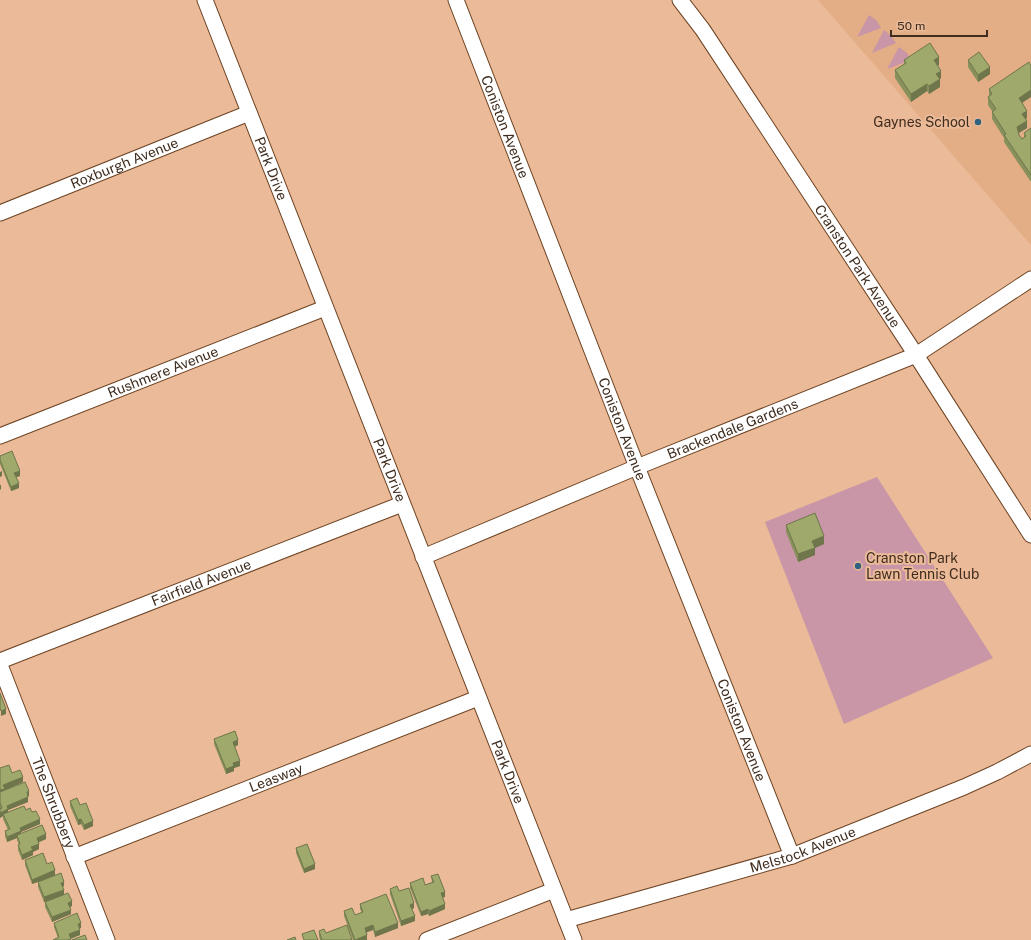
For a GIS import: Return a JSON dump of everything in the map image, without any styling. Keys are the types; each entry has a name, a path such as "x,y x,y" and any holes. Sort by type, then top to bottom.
{"street":[{"name":"Park Drive","path":"205,0 574,940"},
{"name":"Coniston Avenue","path":"456,0 637,467 792,856"},
{"name":"Cranston Park Avenue","path":"680,0 703,30 916,355 1031,535"},
{"name":"Roxburgh Avenue","path":"0,213 249,113"},
{"name":"Brackendale Gardens","path":"423,557 637,467 916,355 1031,279"},
{"name":"Rushmere Avenue","path":"0,436 325,308"},
{"name":"Fairfield Avenue","path":"0,661 402,504"},
{"name":"The Shrubbery","path":"0,665 107,940"},
{"name":"Leasway","path":"74,857 478,698"},
{"name":"Melstock Avenue","path":"566,920 792,856 997,772 1031,754"},
{"path":"427,940 554,890"}],"shaded area":[{"name":"Gaynes School","path":"818,0 1031,0 1031,245"},
{"path":"869,15 877,21 881,28 857,37"},
{"path":"884,30 896,43 872,53"},
{"path":"899,47 907,53 911,60 887,69"},
{"name":"Cranston Park Lawn Tennis Club","path":"877,477 993,658 844,724 765,522"}],"building":[{"path":"930,43 939,57 934,60 941,71 936,74 940,79 929,86 927,84 911,94 895,70 906,63 904,60"},
{"path":"979,52 990,67 978,75 968,60"},
{"path":"1029,62 1031,66 1031,90 1019,98 1027,111 1022,114 1027,121 1017,127 1019,135 1022,139 1026,136 1024,133 1031,128 1031,175 1004,135 1006,134 992,112 996,109 988,97 992,94 989,89"},
{"path":"12,451 20,471 14,473 19,483 11,487 0,460 0,456"},
{"path":"815,513 824,536 812,541 815,548 798,554 786,525"},
{"path":"0,693 6,709 1,711 0,708"},
{"path":"235,731 238,740 233,742 240,761 233,763 234,766 226,769 214,739"},
{"path":"9,765 12,773 20,770 23,777 3,785 5,789 0,790 0,768"},
{"path":"25,782 29,791 27,792 28,797 7,806 8,809 0,813 0,809 2,808 0,803 0,792"},
{"path":"77,798 80,805 86,803 93,821 84,825 81,819 78,820 70,801"},
{"path":"24,806 26,810 30,808 32,812 36,811 40,819 20,828 21,831 7,837 5,831 10,829 3,814"},
{"path":"42,825 46,834 37,838 39,844 31,847 33,850 22,855 18,845 20,844 17,835"},
{"path":"307,844 315,864 304,869 296,848"},
{"path":"43,853 47,864 52,862 55,870 32,880 25,860"},
{"path":"61,873 64,882 61,883 64,890 44,897 38,882"},
{"path":"438,874 445,892 441,893 445,904 429,911 428,909 421,912 410,883 423,878 425,885 434,882 431,876"},
{"path":"397,886 399,891 409,888 414,903 410,905 415,916 401,921 390,889"},
{"path":"68,893 72,901 68,903 71,910 52,917 45,902"},
{"path":"386,894 398,923 375,932 373,925 365,928 367,935 355,940 344,911 352,908 355,915 363,912 360,904"},
{"path":"77,913 81,923 78,924 80,930 69,934 71,939 53,940 59,937 54,923"},
{"path":"347,925 352,940 322,940 319,931 324,929 326,933"},
{"path":"314,930 318,940 304,940 302,934"},
{"path":"85,935 87,940 72,940"},
{"path":"295,937 296,940 287,940"}],"place":[{"name":"Gaynes School","path":"978,122"},
{"name":"Cranston Park Lawn Tennis Club","path":"858,566"}]}
